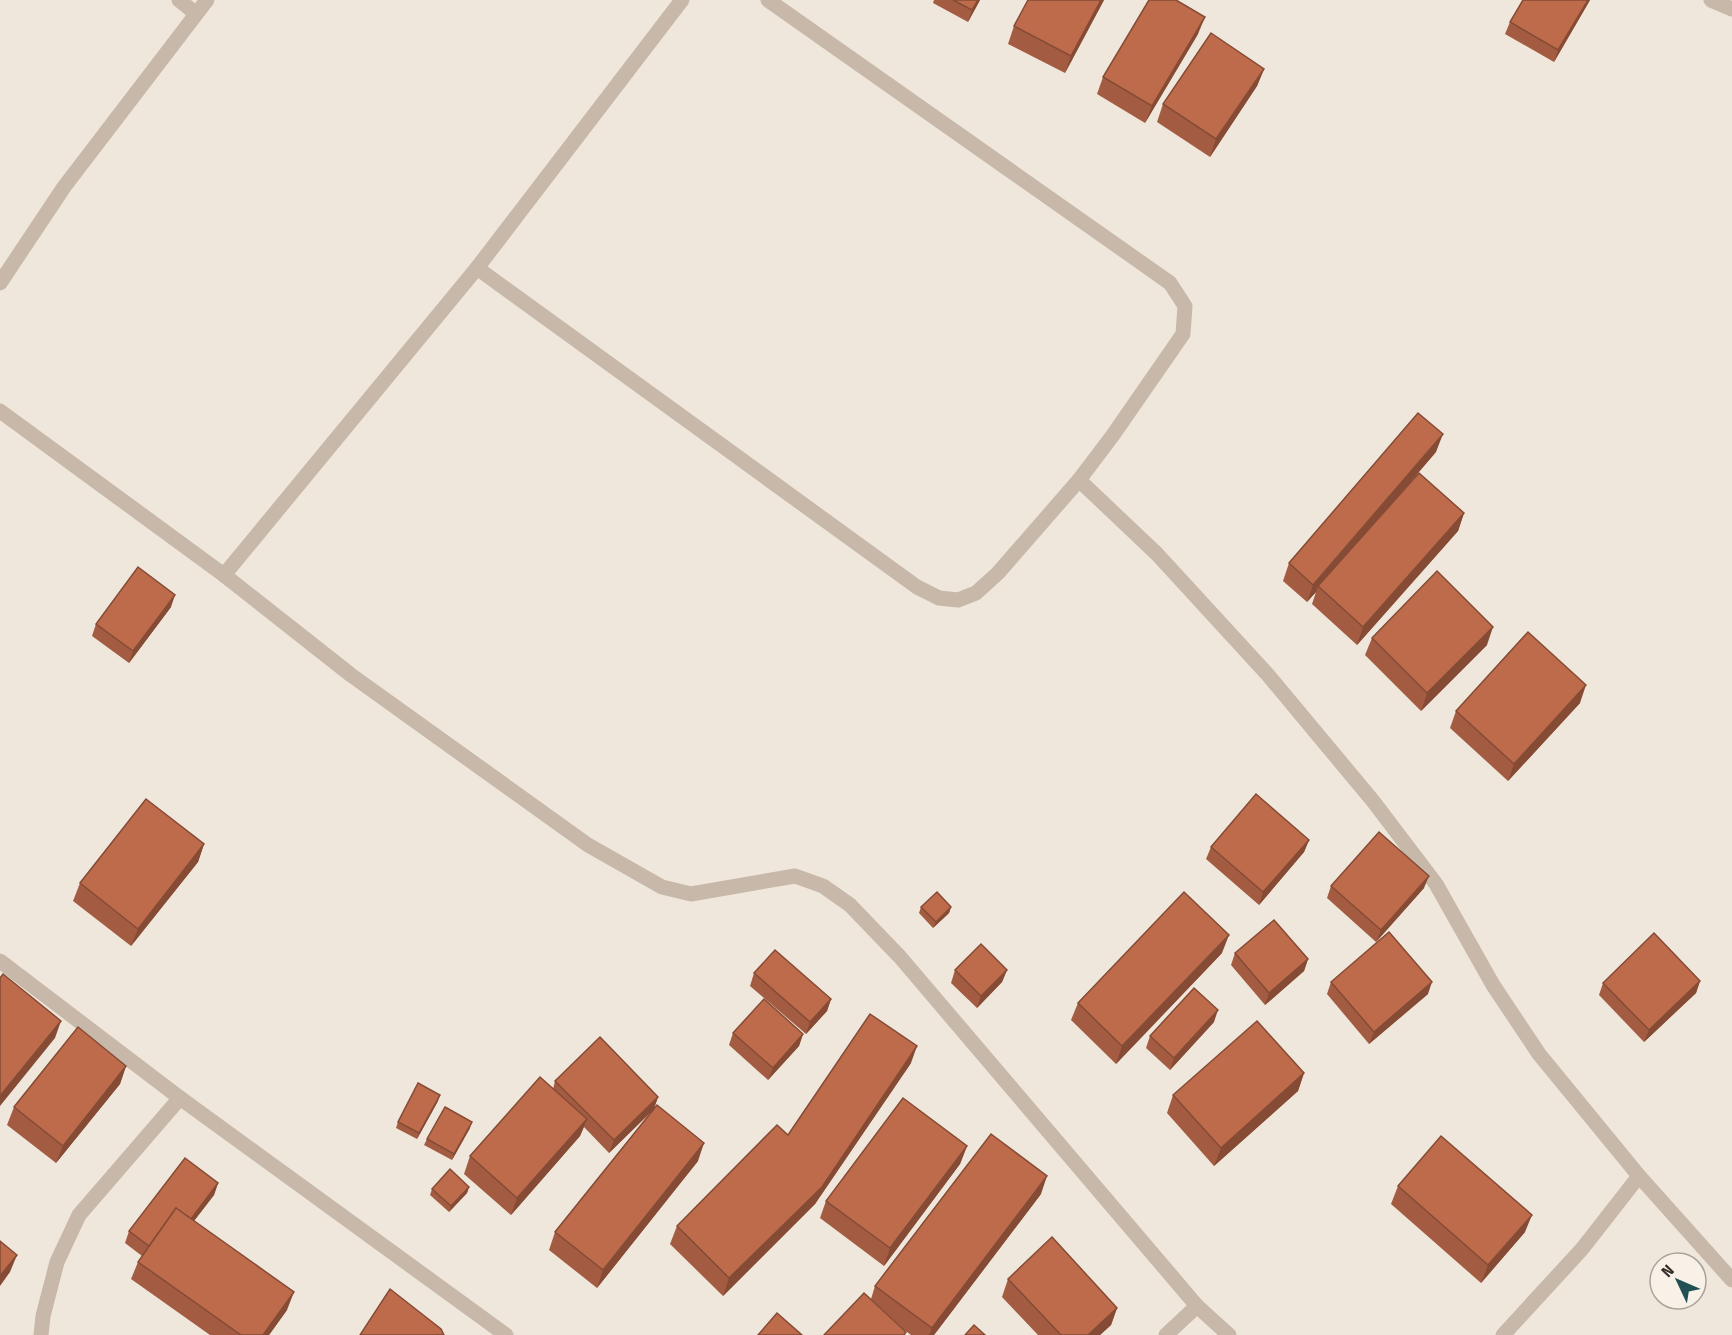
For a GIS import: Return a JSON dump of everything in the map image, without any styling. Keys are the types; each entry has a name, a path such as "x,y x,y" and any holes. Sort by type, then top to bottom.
{"street":[{"path":"179,0 195,13"},
{"path":"0,284 64,188 207,0"},
{"path":"224,575 477,268 682,0"},
{"path":"477,268 917,587 939,598 958,600 976,593 998,573 1079,480 1113,435 1183,334 1185,306 1170,283 768,0"},
{"path":"1711,0 1732,9"},
{"path":"0,411 224,575 351,675 588,845 663,887 691,894 795,876 823,886 850,905 900,957 1197,1306 1229,1335"},
{"path":"1079,480 1157,554 1268,675 1373,801 1436,884 1493,985 1539,1054 1639,1176 1732,1280"},
{"path":"0,961 180,1098 506,1335"},
{"path":"41,1335 43,1316 57,1262 80,1215 180,1098"},
{"path":"1503,1335 1582,1249 1639,1176"},
{"path":"1166,1335 1197,1306"}],"building":[{"path":"953,0 978,0 972,10"},
{"path":"1028,0 1101,0 1071,56 1014,26"},
{"path":"1149,0 1176,0 1205,17 1152,106 1103,77"},
{"path":"1523,0 1588,0 1558,50 1510,22"},
{"path":"1211,33 1264,69 1216,139 1163,104"},
{"path":"1418,413 1443,434 1313,585 1289,563"},
{"path":"1419,473 1464,513 1363,627 1318,586"},
{"path":"138,567 175,595 133,651 96,624"},
{"path":"1437,571 1493,627 1427,693 1372,638"},
{"path":"1528,632 1586,685 1514,764 1456,711"},
{"path":"1256,794 1309,840 1263,892 1211,847"},
{"path":"146,799 204,844 138,929 80,883"},
{"path":"1379,832 1429,876 1381,930 1331,886"},
{"path":"937,892 951,907 936,922 921,907"},
{"path":"1184,892 1229,935 1122,1046 1078,1003"},
{"path":"1274,920 1308,959 1269,993 1235,953"},
{"path":"1389,932 1432,982 1374,1032 1331,982"},
{"path":"1654,933 1700,981 1649,1030 1603,983"},
{"path":"981,944 1007,970 981,996 955,970"},
{"path":"775,950 831,999 810,1022 754,973"},
{"path":"3,974 61,1021 0,1096 0,978"},
{"path":"1194,988 1218,1010 1174,1058 1150,1036"},
{"path":"764,999 803,1034 773,1068 733,1033"},
{"path":"870,1014 917,1046 822,1187 729,1278 677,1226 777,1125 788,1135"},
{"path":"1257,1021 1304,1073 1221,1148 1173,1095"},
{"path":"78,1027 126,1066 63,1146 14,1107"},
{"path":"600,1037 658,1097 614,1140 555,1081"},
{"path":"540,1077 587,1119 517,1198 470,1156"},
{"path":"418,1083 440,1095 419,1133 398,1122"},
{"path":"903,1098 967,1146 890,1248 826,1201"},
{"path":"657,1105 704,1143 603,1270 555,1232"},
{"path":"445,1107 472,1122 454,1154 427,1139"},
{"path":"991,1134 1047,1176 932,1328 875,1286"},
{"path":"1441,1136 1532,1215 1488,1265 1398,1186"},
{"path":"185,1158 218,1183 191,1219 176,1208 149,1246 129,1231"},
{"path":"450,1169 469,1187 451,1206 432,1189"},
{"path":"176,1208 294,1292 263,1335 241,1335 138,1262"},
{"path":"1052,1237 1117,1308 1088,1335 1061,1335 1008,1279"},
{"path":"0,1241 17,1255 0,1276"},
{"path":"390,1289 441,1329 444,1335 360,1335"},
{"path":"864,1293 906,1332 904,1335 824,1335"},
{"path":"777,1313 802,1335 758,1335"},
{"path":"974,1325 985,1335 965,1335"}]}
